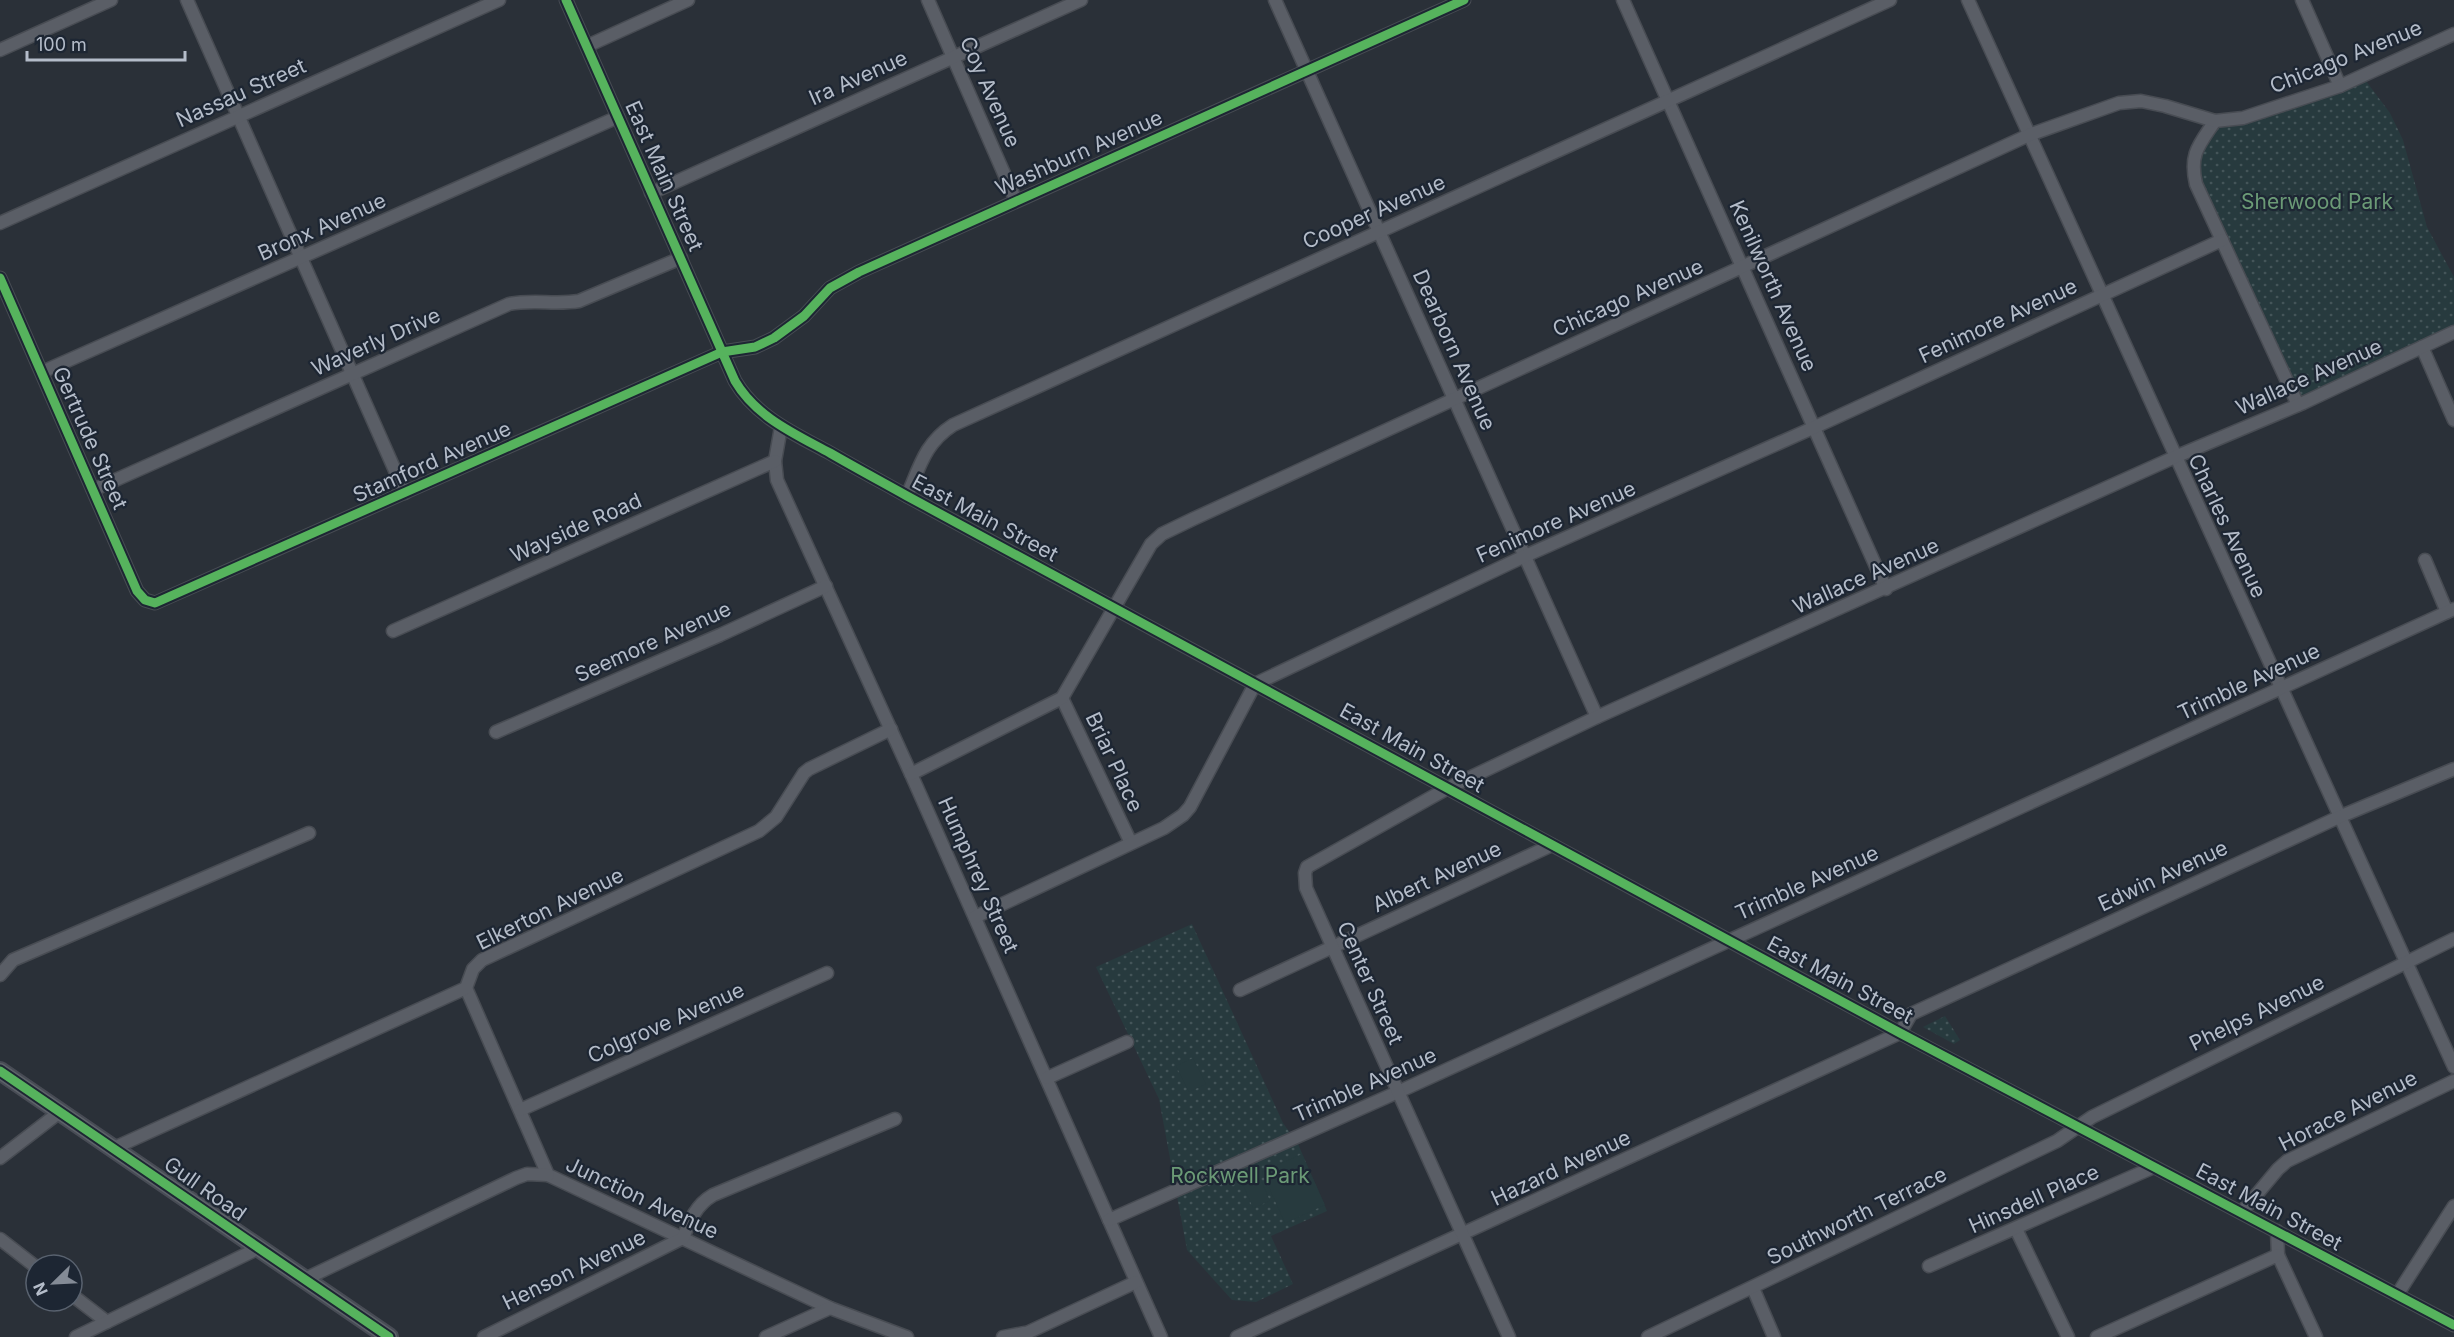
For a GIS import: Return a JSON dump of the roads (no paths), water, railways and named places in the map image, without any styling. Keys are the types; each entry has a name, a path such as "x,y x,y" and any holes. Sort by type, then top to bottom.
{"main road":[{"name":"Gull Road","path":"0,1071 389,1337"}],"street":[{"path":"0,50 111,0"},
{"path":"187,0 405,493"},
{"name":"Nassau Street","path":"0,223 499,0"},
{"name":"East Main Street","path":"566,0 722,352 741,391 761,413 781,427 1113,608 1900,1033 2454,1325"},
{"path":"587,46 688,0"},
{"name":"Coy Avenue","path":"928,0 1016,201"},
{"name":"Ira Avenue","path":"651,193 1081,0"},
{"name":"Dearborn Avenue","path":"1275,0 1597,717"},
{"name":"Washburn Avenue","path":"722,352 755,347 774,338 804,316 830,288 859,272 1464,0"},
{"name":"Kenilworth Avenue","path":"1623,0 1887,589"},
{"name":"Cooper Avenue","path":"908,496 926,451 939,434 954,425 1890,0"},
{"name":"Charles Avenue","path":"1968,0 2454,1067"},
{"path":"2302,0 2340,86"},
{"name":"Chicago Avenue","path":"1062,698 1147,550 1162,534 2029,135 2119,103 2141,101 2164,105 2215,121 2243,118 2340,86 2454,34"},
{"name":"Bronx Avenue","path":"42,372 618,117"},
{"path":"2215,121 2193,157 2196,184 2298,405"},
{"name":"Fenimore Avenue","path":"1255,684 1525,556 1815,427 2222,240"},
{"name":"Waverly Drive","path":"93,490 509,304 531,301 566,303 579,301 681,258"},
{"name":"Gertrude Street","path":"0,278 137,591 148,602 155,603"},
{"name":"Wallace Avenue","path":"1305,873 1311,864 1448,788 1597,717 1887,589 2175,457 2298,405 2454,332"},
{"path":"2422,347 2454,420"},
{"name":"Stamford Avenue","path":"155,603 722,352"},
{"name":"Humphrey Street","path":"781,427 775,460 777,480 975,916 1161,1337"},
{"name":"Wayside Road","path":"393,631 775,460"},
{"path":"2425,560 2451,611"},
{"name":"Seemore Avenue","path":"496,732 720,635 826,586"},
{"name":"Trimble Avenue","path":"1109,1220 1398,1092 1728,939 2451,611"},
{"path":"975,916 1164,828 1183,815 1190,807 1255,684"},
{"path":"911,774 1062,698"},
{"name":"Briar Place","path":"1062,698 1131,843"},
{"name":"Elkerton Avenue","path":"466,988 473,969 482,960 759,831 776,817 804,773 809,769 891,729"},
{"name":"Edwin Avenue","path":"1900,1033 1911,1014 2339,817 2454,769"},
{"path":"0,975 13,960 309,833"},
{"name":"Albert Avenue","path":"1240,990 1552,845"},
{"name":"Center Street","path":"1305,873 1306,888 1509,1337"},
{"name":"Phelps Avenue","path":"2080,1126 2091,1118 2454,939"},
{"name":"Colgrove Avenue","path":"520,1110 827,973"},
{"path":"114,1148 466,988"},
{"name":"Junction Avenue","path":"466,988 548,1175 830,1308 907,1337"},
{"name":"Hazard Avenue","path":"1237,1337 1900,1033"},
{"path":"1047,1077 1127,1042"},
{"name":"Horace Avenue","path":"2242,1212 2278,1168 2287,1161 2454,1081"},
{"path":"0,1158 61,1111"},
{"path":"683,1238 694,1212 704,1200 895,1119"},
{"name":"Southworth Terrace","path":"1648,1337 2057,1141 2080,1126"},
{"name":"Hinsdell Place","path":"1929,1266 2154,1167"},
{"path":"305,1279 516,1178 527,1174 548,1175"},
{"path":"2397,1295 2454,1206"},
{"path":"2016,1228 2068,1337"},
{"path":"2277,1231 2278,1255 2316,1337"},
{"name":"Henson Avenue","path":"484,1337 683,1238"},
{"path":"0,1239 24,1258"},
{"path":"76,1337 259,1248"},
{"path":"2097,1337 2278,1255"},
{"path":"1003,1337 1021,1335 1137,1282"},
{"path":"1753,1288 1774,1337"},
{"path":"84,1304 107,1322"},
{"path":"766,1337 830,1308"}],"park label":[{"name":"Sherwood Park","path":"2317,202"},
{"name":"Rockwell Park","path":"1240,1176"}]}
